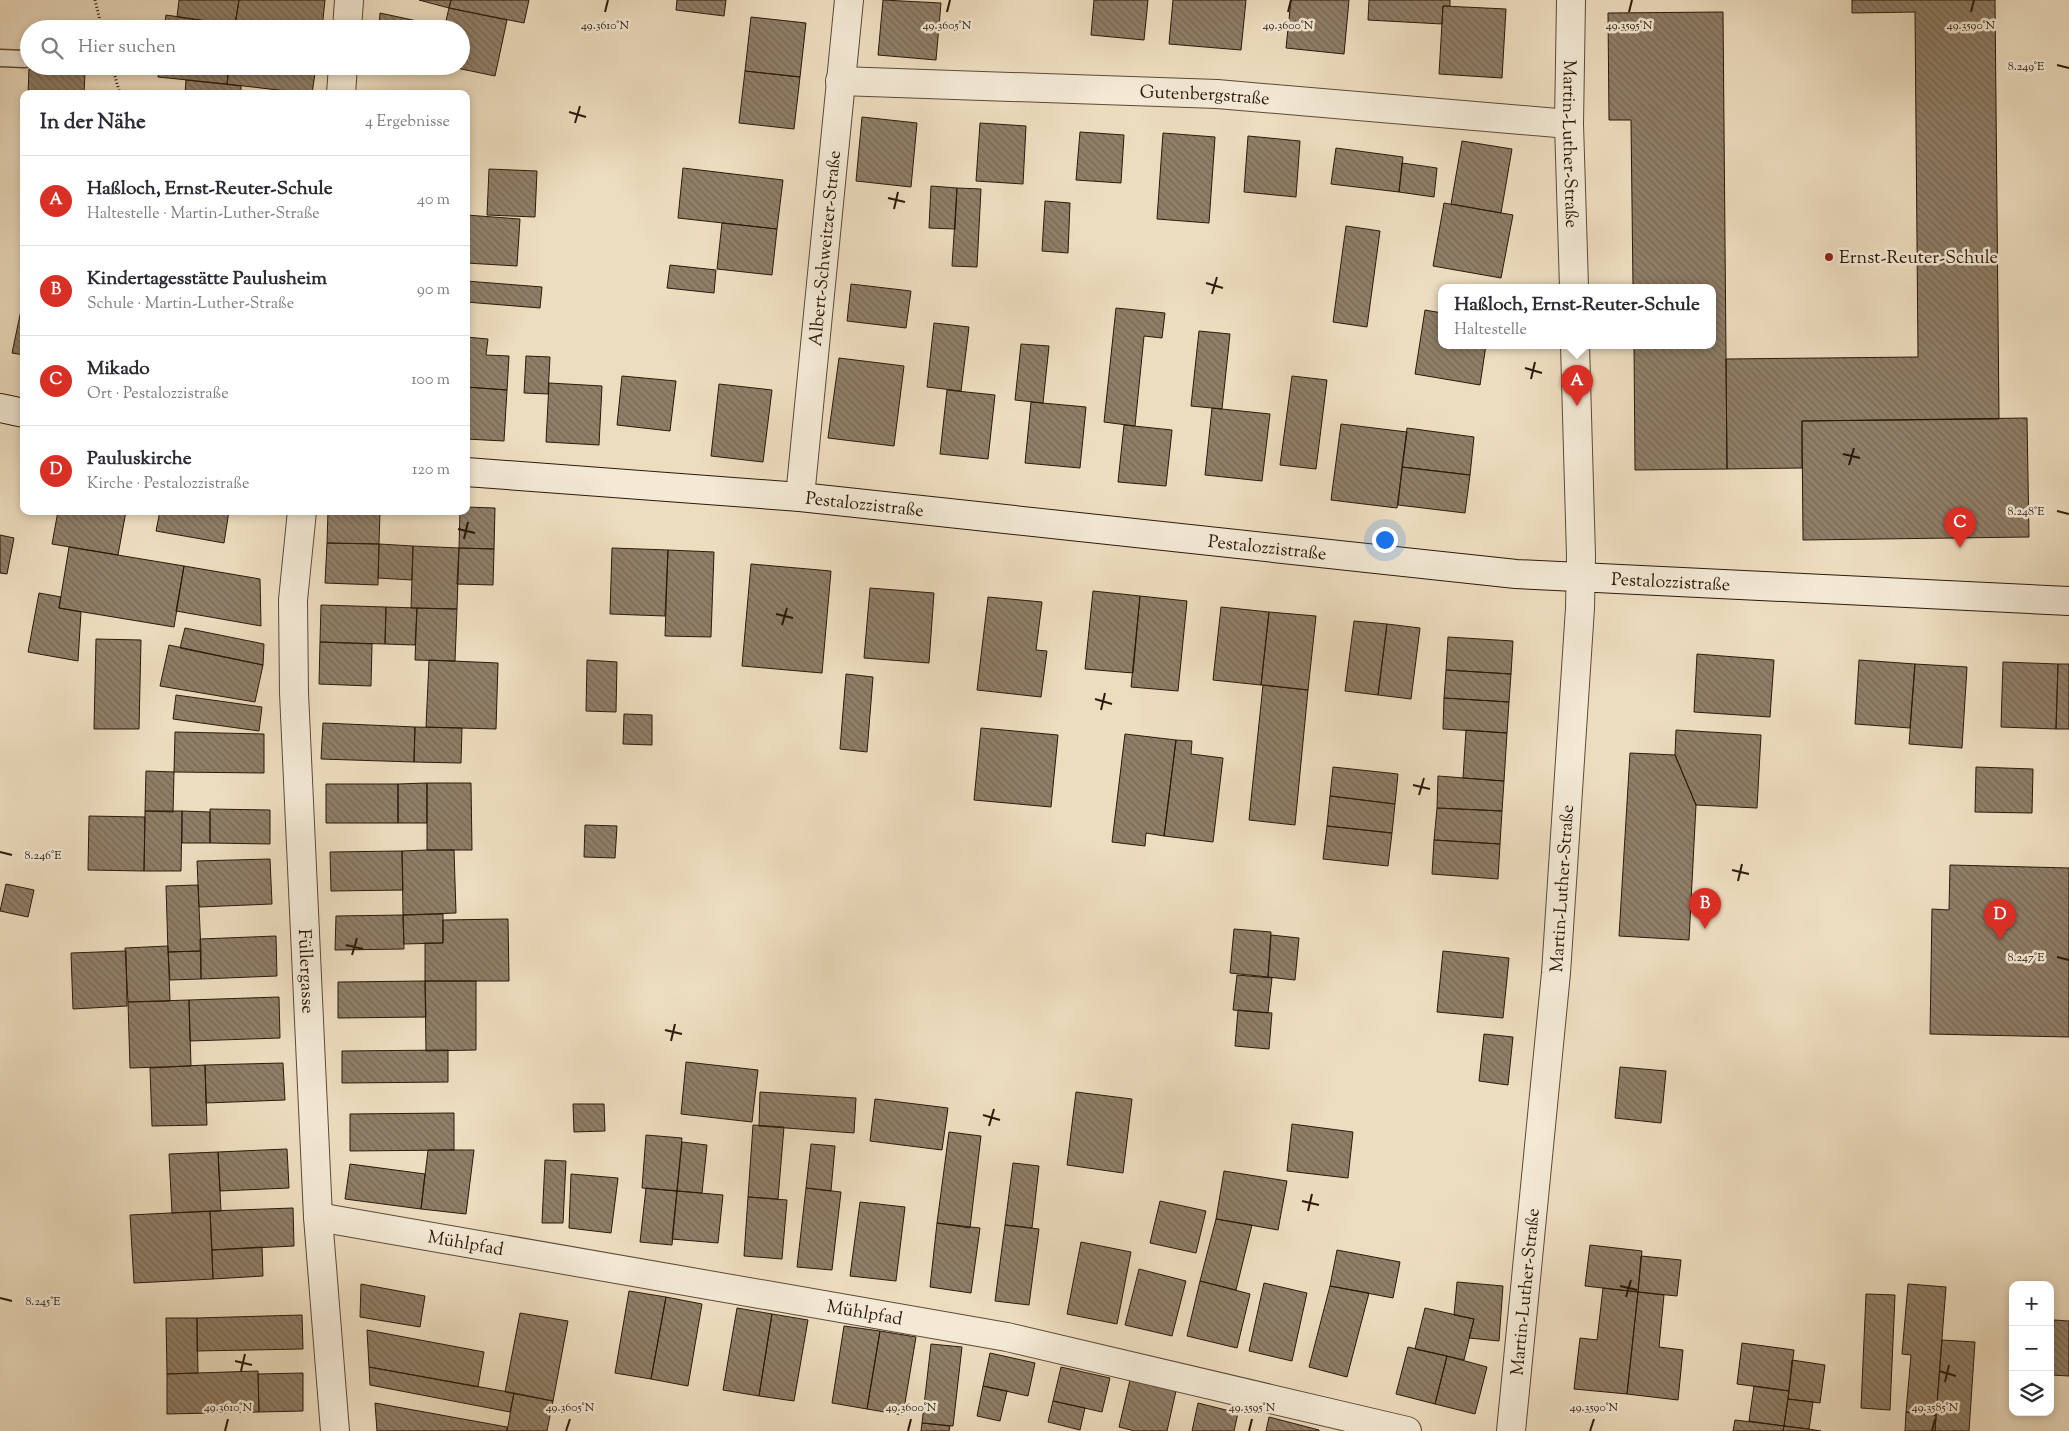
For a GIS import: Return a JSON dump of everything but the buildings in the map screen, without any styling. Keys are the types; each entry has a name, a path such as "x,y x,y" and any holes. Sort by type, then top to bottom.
{"street":[{"path":"348,20 350,0"},
{"name":"Albert-Schweitzer-Straße","path":"800,497 840,81 850,0"},
{"name":"Martin-Luther-Straße","path":"1570,0 1569,124 1574,284"},
{"path":"341,90 342,75"},
{"name":"Gutenbergstraße","path":"840,81 1217,94 1569,124"},
{"name":"Martin-Luther-Straße","path":"1511,1431 1556,972 1580,579 1575,349"},
{"path":"0,408 20,412"},
{"name":"Pestalozzistraße","path":"470,472 800,497 1506,573 1580,579 2069,601"},
{"name":"Füllergasse","path":"302,515 294,600 294,693 318,1217 335,1431"},
{"name":"Mühlpfad","path":"318,1217 1007,1338 1406,1431"}],"lane":[{"path":"0,58 20,59"}],"path":[{"path":"95,0 100,20"},
{"path":"115,75 119,90"}],"place":[{"name":"Ernst-Reuter-Schule","path":"1829,257"},
{"name":"Haßloch, Ernst-Reuter-Schule","path":"1577,406"},
{"name":"Mikado","path":"1960,548"},
{"name":"Kindertagesstätte Paulusheim","path":"1705,929"},
{"name":"Pauluskirche","path":"2000,940"}]}
